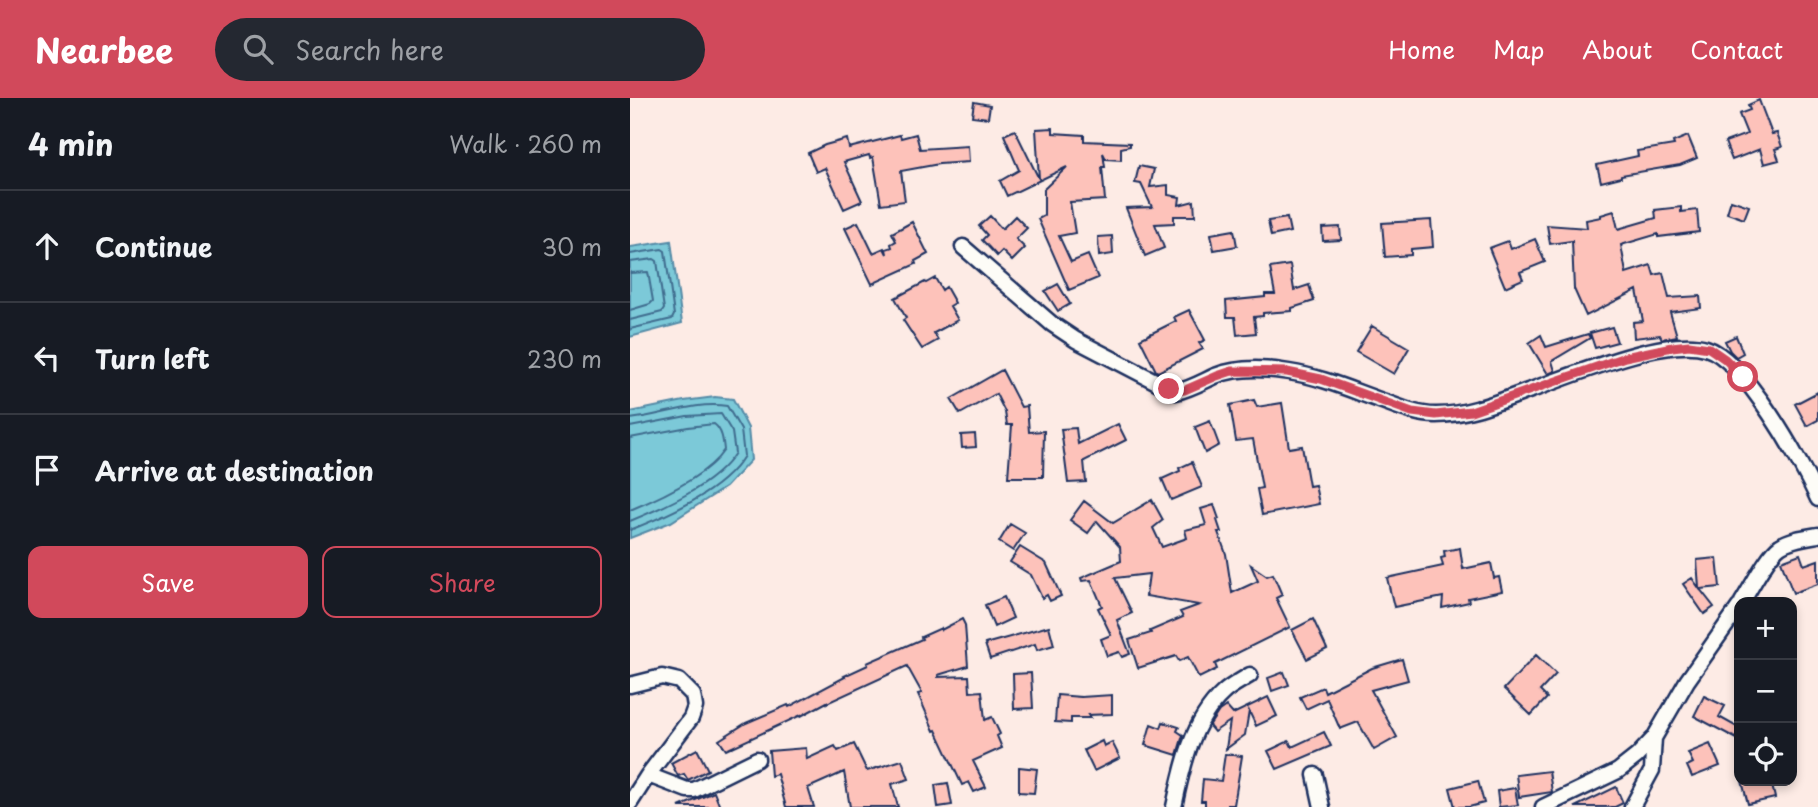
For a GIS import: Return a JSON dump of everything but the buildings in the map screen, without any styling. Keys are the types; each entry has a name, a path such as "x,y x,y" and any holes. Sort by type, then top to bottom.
{"street":[{"path":"963,247 1052,324 1088,346 1176,391 1232,371 1287,372 1321,379 1412,412 1436,415 1471,411 1625,357 1689,345 1709,348 1743,377 1788,440 1818,499"},
{"path":"1745,597 1771,555 1780,546 1818,535"},
{"path":"1543,807 1618,771 1637,756 1654,738 1687,681 1734,614"},
{"path":"1174,807 1180,776 1206,712 1223,692 1250,675"},
{"path":"630,685 662,677 679,681 693,695 695,707 691,718 630,803"},
{"path":"1632,807 1652,770 1654,738"},
{"path":"648,775 687,790 694,790 757,759"},
{"path":"1315,775 1322,807"}],"water":[{"path":"671,241 682,323 630,337 630,247"},
{"path":"715,397 733,399 748,428 751,460 726,487 671,522 630,538 630,412"}],"route":[{"path":"1169,389 1185,390 1232,371 1287,372 1321,379 1412,412 1436,415 1471,411 1625,357 1689,345 1709,348 1743,377"}]}
